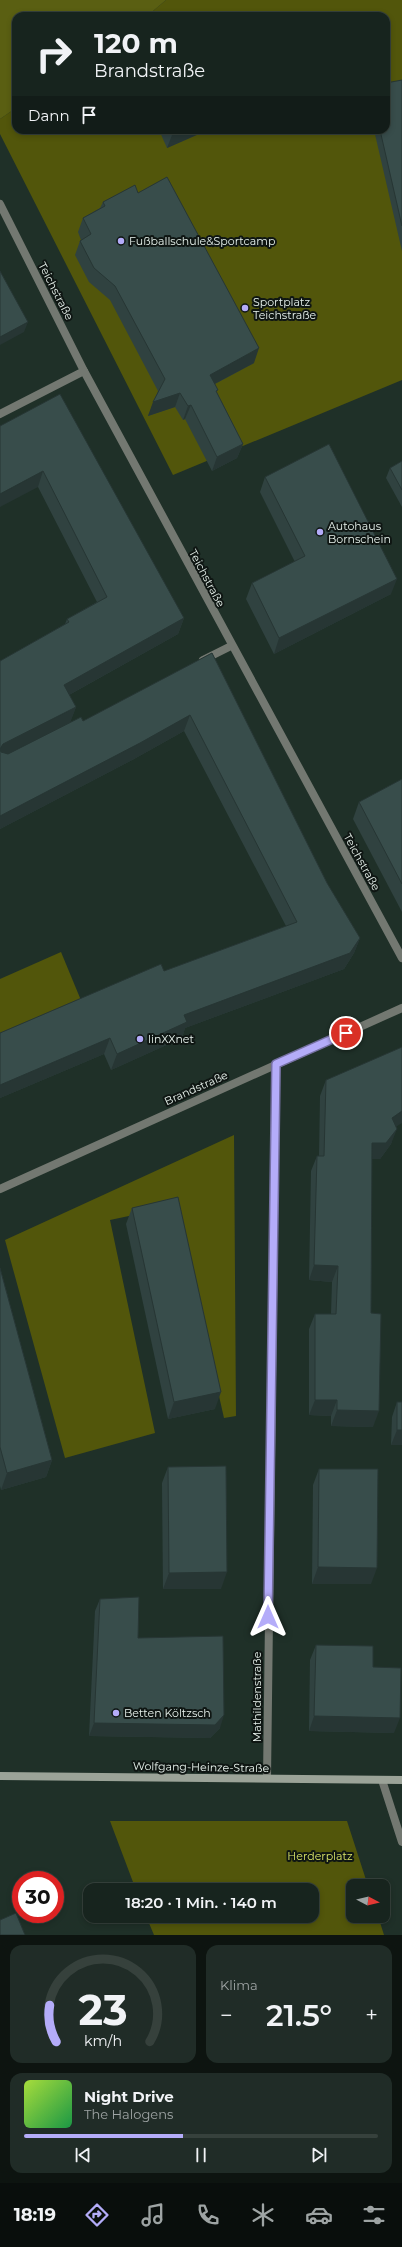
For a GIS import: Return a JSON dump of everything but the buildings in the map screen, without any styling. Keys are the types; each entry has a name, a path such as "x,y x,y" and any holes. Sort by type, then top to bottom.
{"main road":[{"name":"Wolfgang-Heinze-Straße","path":"0,1776 402,1780"}],"street":[{"name":"Teichstraße","path":"0,204 84,371 231,646 402,958"},
{"path":"0,414 84,371"},
{"path":"196,664 231,646"},
{"name":"Brandstraße","path":"0,1189 402,1008"},
{"name":"Mathildenstraße","path":"267,1778 276,1064"},
{"path":"382,1780 402,1842"}],"green space":[{"path":"0,0 166,0 152,12 12,12 12,111 0,119"},
{"name":"Sportplatz Teichstraße","path":"166,0 402,0 402,380 173,475 0,134 0,119 12,111 12,134 390,134 390,12 152,12"},
{"path":"61,952 85,1010 0,1046 0,979"},
{"path":"234,1135 236,1416 224,1418 176,1206 110,1220 155,1433 65,1458 5,1240"},
{"name":"Herderplatz","path":"110,1821 347,1821 366,1879 346,1879 346,1923 380,1923 384,1935 154,1935 149,1923 319,1923 319,1883 133,1883"}],"place":[{"name":"Fußballschule&Sportcamp","path":"121,241"},
{"name":"Sportplatz Teichstraße","path":"245,308"},
{"name":"Autohaus Bornschein","path":"320,532"},
{"name":"linXXnet","path":"140,1039"},
{"name":"Betten Költzsch","path":"116,1713"}],"route":[{"path":"268,1617 276,1064 346,1033"}]}
